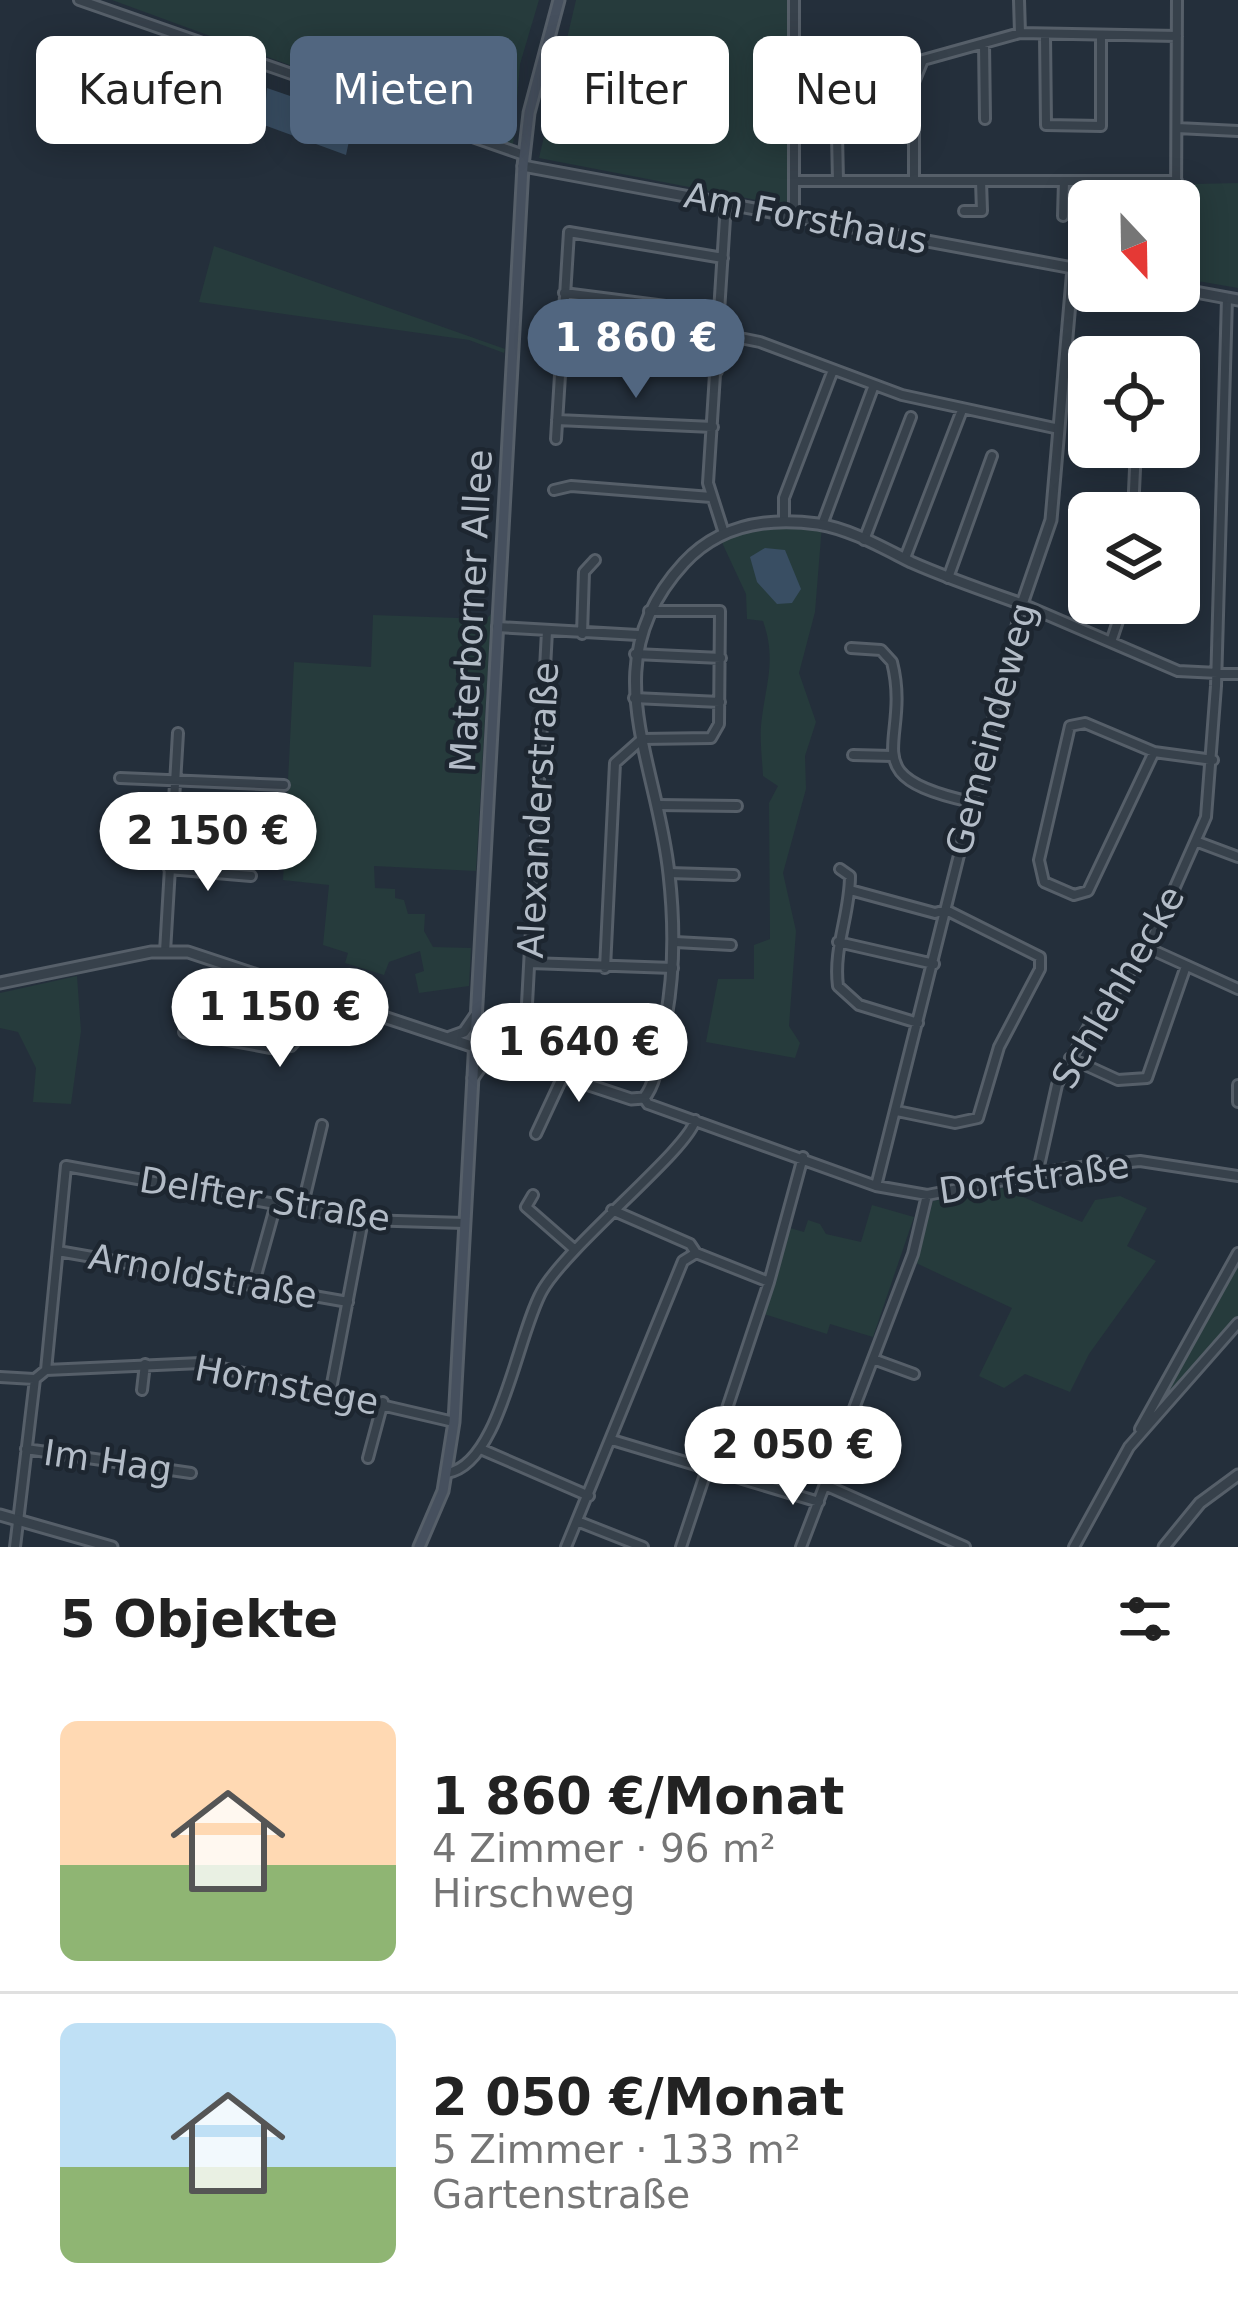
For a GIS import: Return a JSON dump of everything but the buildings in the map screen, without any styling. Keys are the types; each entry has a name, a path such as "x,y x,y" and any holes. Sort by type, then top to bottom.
{"main road":[{"name":"Materborner Allee","path":"419,1547 447,1473 454,1422 524,160 538,75 560,0"}],"street":[{"name":"Am Forsthaus","path":"80,0 524,160 1068,267"},
{"path":"794,0 794,216"},
{"path":"1019,0 1020,33"},
{"path":"1177,0 1177,180"},
{"path":"914,181 916,67 1020,33 1177,36"},
{"path":"1045,35 1046,125 1101,126 1101,36"},
{"path":"984,44 985,119"},
{"path":"1177,128 1238,131"},
{"path":"837,144 838,181"},
{"path":"794,181 1068,181"},
{"path":"964,211 986,211 981,181"},
{"path":"1063,216 1064,181"},
{"path":"723,530 711,496 726,203"},
{"path":"556,439 569,232 723,258"},
{"path":"564,293 720,313"},
{"path":"1200,293 1233,299"},
{"name":"Schlehhecke","path":"1037,1175 1057,1085 1070,1058 1148,948 1198,842 1213,760 1233,299"},
{"name":"Gemeindeweg","path":"876,1186 1022,604 1052,520 1069,312"},
{"path":"720,334 760,342 874,386 1060,429"},
{"path":"562,350 717,371"},
{"path":"784,522 784,498 833,370"},
{"path":"822,525 874,386"},
{"path":"905,559 962,410"},
{"path":"864,540 910,417"},
{"path":"557,419 713,427"},
{"path":"948,578 992,456"},
{"path":"554,490 572,486 711,496"},
{"path":"644,1098 651,1086 675,942 658,805 634,698 635,654 649,611 673,575 723,530 784,522 822,525 1178,671 1238,674"},
{"path":"582,634 584,572 595,560"},
{"path":"605,968 615,763 642,739 711,738 718,730 720,611 649,611"},
{"path":"1112,642 1118,624"},
{"path":"497,627 638,635"},
{"name":"Alexanderstraße","path":"511,1059 530,963 548,631"},
{"path":"851,648 881,650 892,662 892,756 915,785 971,802"},
{"path":"635,654 722,658"},
{"path":"634,698 720,702"},
{"path":"1154,752 1088,891 1074,895 1044,882 1039,860 1070,727 1085,723 1154,752 1213,760"},
{"path":"0,983 165,952 178,733"},
{"path":"853,755 892,756"},
{"path":"120,778 284,785"},
{"path":"658,805 737,806"},
{"path":"1198,842 1238,857"},
{"path":"169,869 251,876"},
{"path":"840,869 850,876 835,966 845,998 918,1023"},
{"path":"669,873 734,875"},
{"path":"850,890 934,913 946,910 1035,953 1040,969 999,1047 978,1118 956,1124 897,1111"},
{"path":"675,942 731,946"},
{"path":"838,942 934,964"},
{"path":"1148,948 1238,989"},
{"name":"Dorfstraße","path":"165,952 198,955 631,1099 644,1098 876,1186 928,1195 1140,1161 1238,1176"},
{"path":"530,963 674,968"},
{"path":"1070,1058 1118,1080 1147,1078 1186,966"},
{"path":"184,1032 271,1048 290,1046 302,1034 308,992"},
{"path":"445,1038 464,1032 475,1016"},
{"path":"471,1082 485,1061 511,1059"},
{"path":"536,1134 563,1076"},
{"path":"1238,1085 1238,1102"},
{"path":"447,1473 459,1471 483,1450 531,1312 574,1249 689,1139 695,1120"},
{"path":"302,1208 322,1125"},
{"path":"681,1547 769,1282 803,1157"},
{"name":"Delfter Straße","path":"58,1251 66,1166 363,1220 465,1223"},
{"path":"533,1195 523,1212 574,1249"},
{"path":"801,1547 913,1254 928,1195"},
{"path":"254,1283 276,1204"},
{"path":"612,1210 689,1244 695,1253 769,1282"},
{"path":"331,1389 363,1220"},
{"path":"0,1377 35,1378 46,1370 58,1251"},
{"name":"Arnoldstraße","path":"58,1251 348,1302"},
{"path":"1138,1435 1142,1418 1238,1252"},
{"path":"566,1547 683,1261 695,1253"},
{"path":"1074,1547 1138,1435 1238,1323"},
{"path":"873,1359 914,1374"},
{"name":"Hornstege","path":"46,1370 201,1363 331,1389 429,1420 454,1422"},
{"path":"142,1390 145,1364"},
{"path":"15,1547 35,1378"},
{"path":"368,1457 383,1402"},
{"path":"849,1421 883,1434"},
{"path":"612,1440 819,1502"},
{"name":"Im Hag","path":"26,1449 191,1473"},
{"path":"483,1450 589,1496"},
{"path":"1163,1547 1200,1502 1238,1475"},
{"path":"826,1485 965,1547"},
{"path":"0,1515 112,1547"},
{"path":"577,1520 626,1544 643,1547"}],"green space":[{"path":"112,0 539,0 520,64 517,99 517,36 290,36 290,65 266,56 266,36 210,36"},
{"path":"576,0 788,0 788,36 753,36 753,144 787,144 787,206 539,158 542,144 729,144 729,36 568,36"},
{"path":"1238,183 1238,288 1200,281 1200,184"},
{"path":"214,246 505,349 504,353 469,340 199,302"},
{"path":"784,522 822,525 815,612 799,673 816,722 805,756 806,789 783,873 796,931 789,1026 800,1043 795,1058 706,1042 718,979 754,979 754,945 770,939 769,803 778,786 763,776 767,634 763,621 747,619 746,594 718,534"},
{"path":"491,614 476,871 374,866 375,888 395,889 395,898 404,900 408,914 425,914 424,931 433,947 471,948 469,986 419,993 415,974 424,971 420,951 389,962 384,975 345,963 348,953 323,945 329,885 283,880 294,662 371,667 373,615 486,619"},
{"path":"77,976 81,1031 71,1104 33,1102 36,1068 18,1032 0,1028 0,993"},
{"path":"1002,1188 1082,1222 1095,1200 1120,1196 1147,1208 1127,1246 1156,1261 1089,1354 1070,1392 1025,1374 1004,1388 979,1376 1012,1308 916,1263 933,1201"},
{"path":"872,1205 914,1217 873,1337 830,1324 827,1334 764,1314 790,1228 804,1232 808,1220 820,1224 826,1234 861,1242"},
{"path":"1238,1253 1238,1323 1152,1417 1142,1418"}],"water":[{"path":"267,88 290,96 290,135 266,126"},
{"path":"316,144 348,144 346,155"},
{"path":"765,548 785,550 801,589 792,603 777,604 757,582 750,557"}]}
